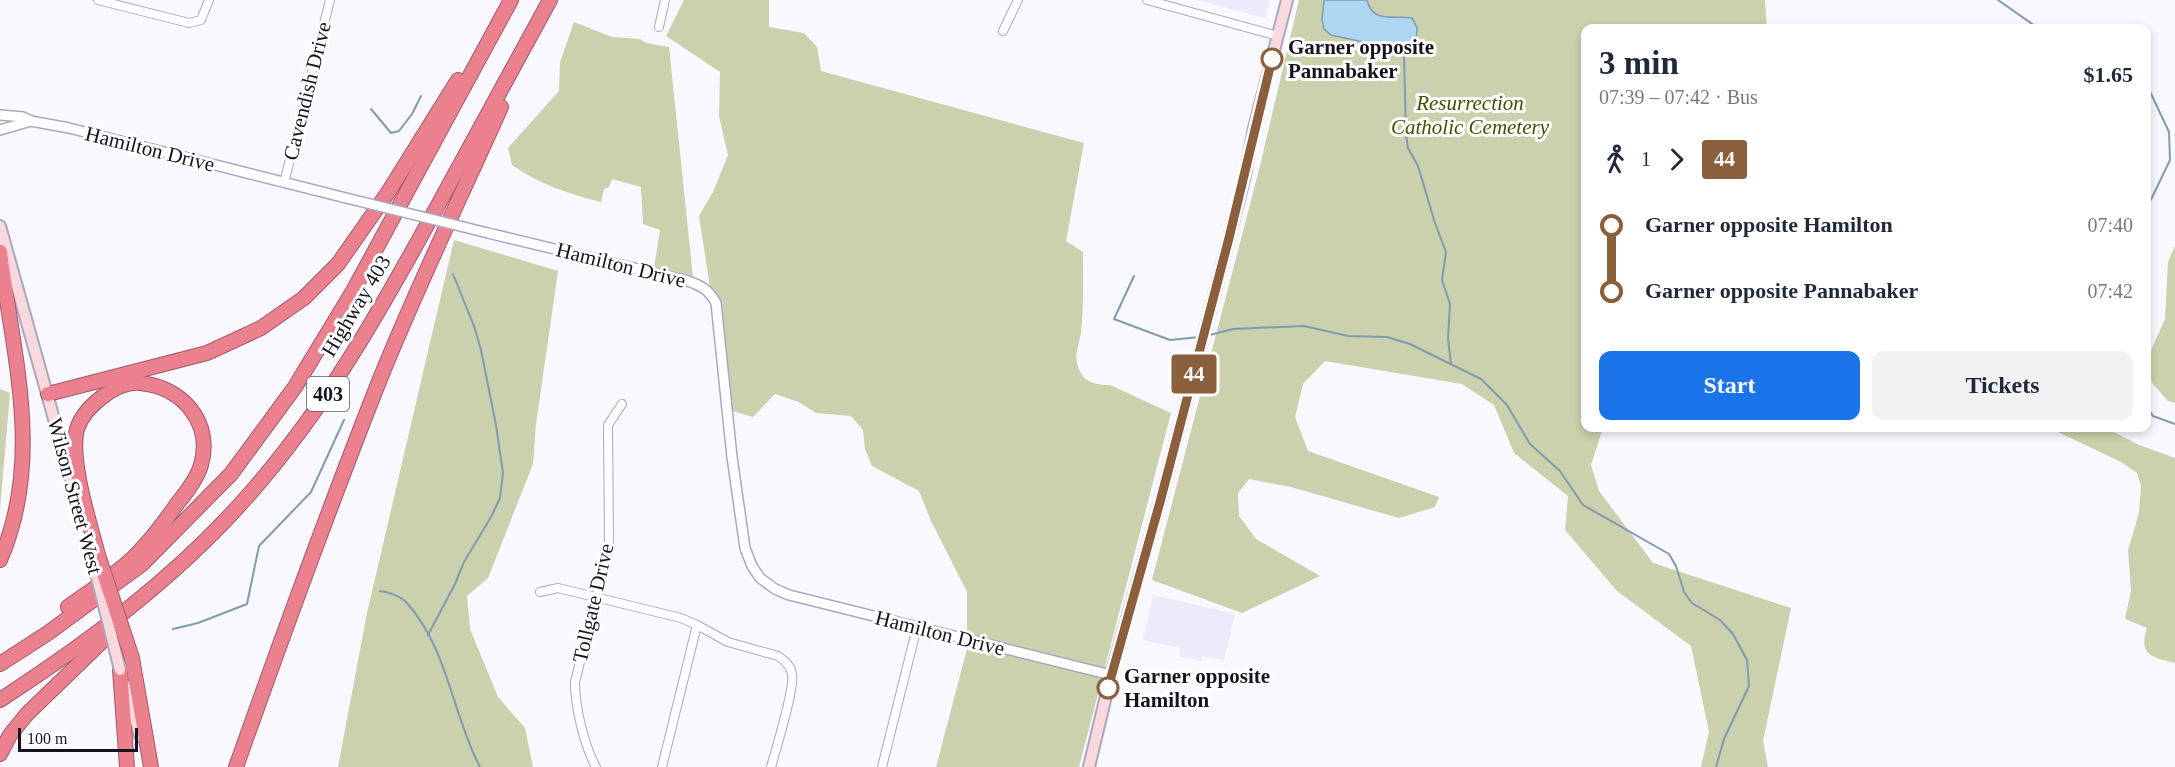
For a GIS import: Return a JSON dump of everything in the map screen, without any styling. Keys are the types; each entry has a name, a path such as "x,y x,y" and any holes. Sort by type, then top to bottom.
{"highway":[{"name":"Highway 403","path":"0,700 60,661 162,583 245,499 324,400 386,300 550,0"},
{"name":"Highway 403","path":"0,664 48,633 142,564 231,474 295,387 352,293 508,6"},
{"path":"48,394 207,353 261,328 304,298 338,264 389,191 444,101 508,6"},
{"path":"236,767 312,556 377,388 420,283 542,15"},
{"path":"0,252 22,405 24,453 19,497 9,539 0,560"},
{"path":"0,657 132,559 172,511 200,468 205,446 199,420 189,405 155,387 138,383 122,387 103,396 85,412 77,430 76,449 79,474 95,554 132,658 150,767"},
{"path":"0,754 10,735 27,714 162,583"},
{"path":"120,670 127,767"}],"main road":[{"path":"1089,767 1111,675 1160,502 1244,180 1254,128 1287,0"},
{"name":"Wilson Street West","path":"0,226 95,554 120,670 150,767"}],"street":[{"path":"101,0 189,23 201,20 208,0"},
{"name":"Cavendish Drive","path":"284,183 330,0"},
{"path":"659,27 665,0"},
{"path":"1004,31 1018,0"},
{"path":"1147,0 1278,36"},
{"name":"Hamilton Drive","path":"0,115 23,117 31,121 701,285 710,292 716,303 744,540 752,566 765,582 784,593 1111,675"},
{"name":"Hamilton Drive","path":"0,130 31,121"},
{"name":"Tollgate Drive","path":"596,767 589,752 579,714 575,682 609,546 608,425 622,404"},
{"path":"540,592 558,588 681,618 728,642 778,656 790,667 793,684 771,767"},
{"path":"662,767 697,625"},
{"path":"882,767 917,627"}],"shaded area":[{"path":"1197,0 1270,0 1265,18"},
{"path":"1153,595 1235,614 1224,660 1203,656 1201,661 1179,656 1180,648 1143,640"}],"green space":[{"path":"684,0 769,0 769,27 804,33 817,47 821,71 1084,143 1066,241 1083,252 1083,312 1076,355 1077,364 1081,374 1088,380 1096,384 1110,385 1171,413 1079,767 936,767 967,649 967,592 931,521 919,491 872,466 865,449 863,430 851,416 816,413 799,402 775,394 753,417 729,410 699,216 713,192 728,155 719,116 720,72 666,36"},
{"name":"Resurrection Catholic Cemetery","path":"1299,0 1765,0 1767,24 1581,24 1581,432 1602,432 1591,465 1599,491 1653,563 1791,608 1763,741 1768,767 1701,767 1709,732 1691,646 1617,591 1565,530 1568,496 1514,453 1494,405 1462,384 1325,361 1303,384 1295,417 1308,451 1439,497 1435,507 1399,518 1291,487 1249,479 1238,493 1239,516 1256,539 1320,576 1242,613 1152,580 1259,170"},
{"path":"574,22 612,37 640,39 646,43 669,47 693,277 654,268 660,230 643,224 641,187 612,179 609,187 604,189 601,202 555,188 512,165 508,148 559,91 560,62"},
{"path":"454,240 558,271 536,424 533,464 488,578 467,596 470,629 498,697 525,728 533,767 338,767 367,613"},
{"path":"2175,246 2175,403 2168,401 2151,381 2151,351 2165,319 2168,262"},
{"path":"0,389 10,393 0,510"},
{"path":"2114,432 2139,445 2175,458 2175,663 2149,653 2144,644 2147,628 2125,619 2131,591 2128,550 2139,513 2141,486 2137,473 2121,462 2060,433"}],"water":[{"path":"1324,0 1367,0 1374,13 1379,15 1412,18 1417,28 1416,45 1404,53 1390,52 1368,43 1331,35 1324,29 1322,20"}],"waterway":[{"path":"1998,0 2032,24"},
{"path":"1404,53 1408,148 1418,166 1446,252 1442,280 1450,304 1448,338 1451,364"},
{"path":"2151,94 2169,132 2170,160 2151,200"},
{"path":"371,109 391,133 399,131 412,114 421,96"},
{"path":"428,635 464,562 500,498 503,473 481,350 453,274"},
{"path":"1134,276 1114,319 1170,340 1200,337"},
{"path":"1206,336 1233,329 1304,326 1348,336 1387,337 1410,344 1481,379 1507,405 1530,444 1560,471 1583,505 1669,554 1676,566 1684,592 1692,603 1720,620 1733,634 1747,660 1749,686 1724,739 1716,767"},
{"path":"2151,413 2153,416 2175,424"},
{"path":"173,629 198,623 247,604 259,546 311,492 344,420"},
{"path":"380,591 401,598 420,620 440,660 480,767"}],"bus line":[{"name":"44","path":"1108,688 1160,502 1229,238 1272,59"}],"place":[{"name":"Garner opposite Pannabaker","path":"1272,59"},
{"name":"Garner opposite Hamilton","path":"1108,688"}]}
